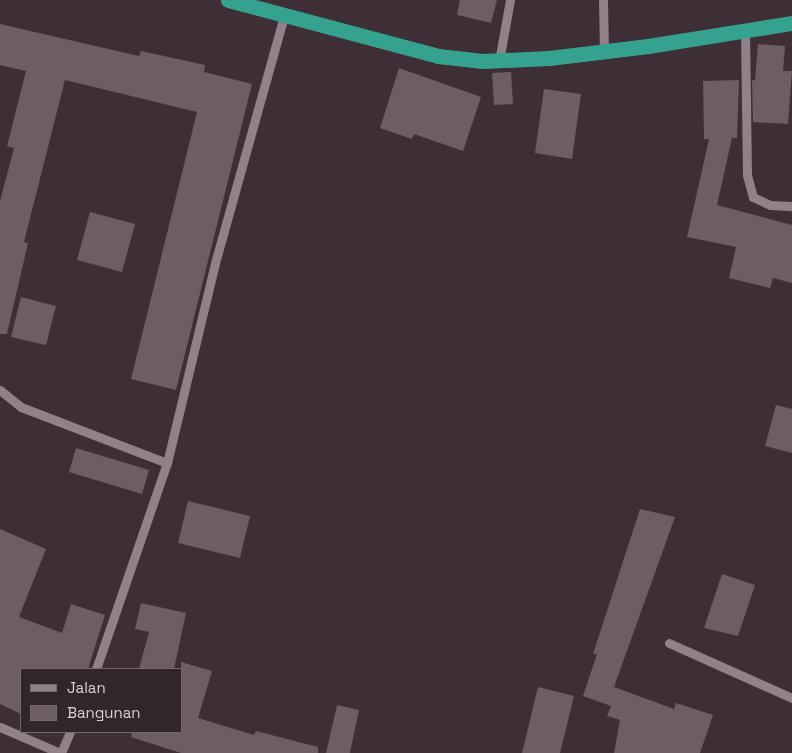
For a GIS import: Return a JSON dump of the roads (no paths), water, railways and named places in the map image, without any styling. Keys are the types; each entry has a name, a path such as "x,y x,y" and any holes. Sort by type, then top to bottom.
{"highway":[{"path":"228,0 265,5 284,16 438,56 499,61 604,51 792,23"}],"street":[{"path":"499,61 510,0"},
{"path":"603,0 604,51"},
{"path":"96,668 166,463 215,262 284,16"},
{"path":"745,31 747,175 753,197 770,205 792,206"},
{"path":"0,390 21,406 166,463"},
{"path":"669,643 792,698"},
{"path":"0,727 61,753 70,733"}]}
